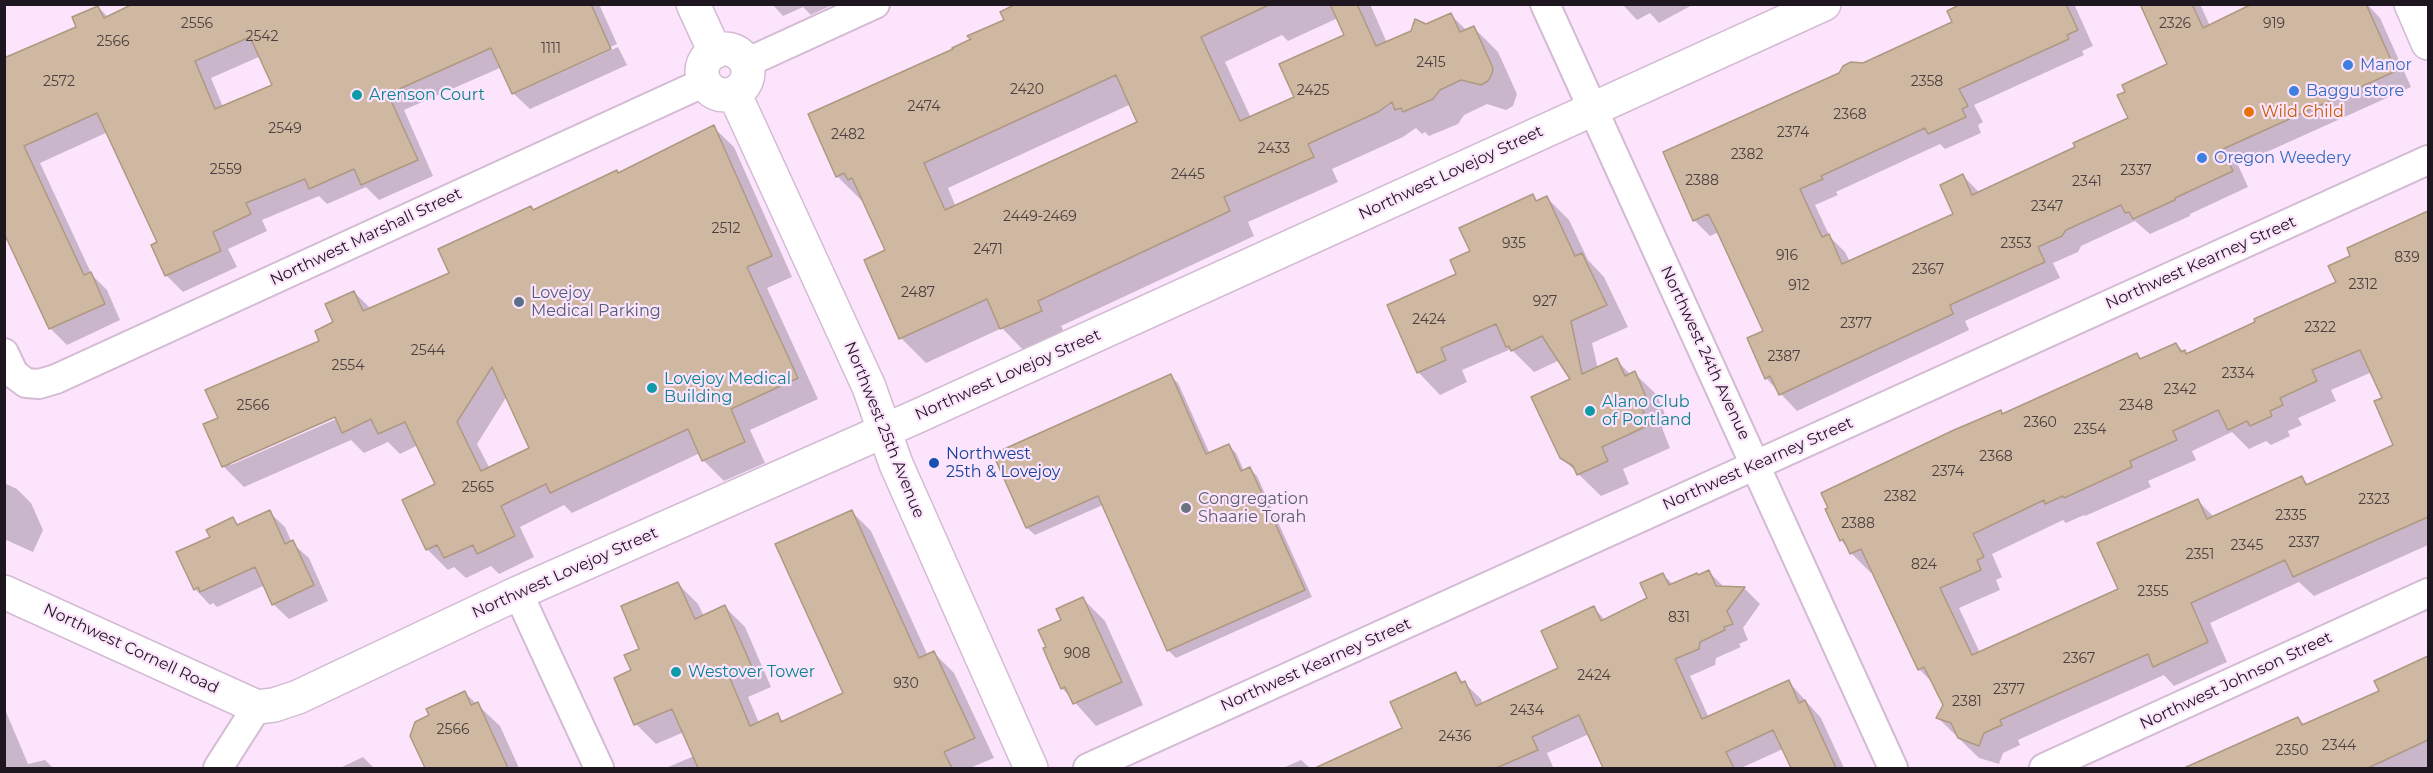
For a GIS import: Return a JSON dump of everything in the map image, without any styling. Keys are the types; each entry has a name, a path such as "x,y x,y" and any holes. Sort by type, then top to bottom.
{"main road":[{"name":"Northwest 25th Avenue","path":"693,4 718,76 869,387 896,464 1031,768"},
{"name":"Northwest Lovejoy Street","path":"257,707 274,705 298,697 518,593 884,431 1824,4"},
{"path":"2411,4 2428,43"},
{"path":"718,76 731,50 739,54 746,63"},
{"name":"Northwest Cornell Road","path":"4,591 257,707"}],"street":[{"path":"746,63 875,4"},
{"name":"Northwest 24th Avenue","path":"1545,4 1893,768"},
{"name":"Northwest Marshall Street","path":"4,353 15,374 26,383 39,384 56,379 718,76"},
{"name":"Northwest Kearney Street","path":"1088,768 2428,160"},
{"path":"518,593 599,768"},
{"name":"Northwest Johnson Street","path":"2044,768 2428,593"},
{"path":"218,768 257,707"}],"building":[{"path":"133,4 591,4 611,49 512,94 491,48 388,94 418,160 361,185 354,169 309,189 305,179 246,203 251,214 213,232 221,251 165,276 151,245 157,242 97,113 24,146 84,275 91,272 105,304 49,329 4,233 4,58 76,27 72,17 98,6 104,18","holes":["250,37 272,85 215,109 195,61"]},
{"path":"1016,4 1271,4 1201,37 1240,121 1294,97 1279,64 1344,35 1330,4 1357,4 1376,46 1411,31 1415,19 1426,24 1451,13 1460,32 1474,26 1493,68 1488,81 1481,85 1461,80 1440,90 1433,99 1403,112 1401,108 1395,110 1392,102 1378,112 1308,144 1314,157 1224,197 1230,211 1038,301 1042,311 1000,329 987,299 899,339 864,260 885,250 852,178 848,180 844,173 836,177 808,114 953,49 971,39 967,36 1004,20 1000,12","holes":["1116,75 1137,122 945,210 924,163"]},
{"path":"1961,4 2066,4 2078,30 2067,35 2069,39 1959,89 1968,106 1962,109 1966,117 1928,134 1925,128 1821,176 1823,179 1800,189 1822,237 1829,234 1842,264 1953,214 1940,185 1963,174 1972,195 2075,147 2073,143 2128,118 2117,95 2125,92 2122,85 2167,64 2140,4 2192,4 2203,28 2252,4 2366,4 2396,71 2223,149 2233,171 2133,219 2129,212 2125,213 2121,205 2066,230 2062,236 2038,247 2045,262 1950,305 1953,314 1779,395 1770,376 1765,379 1747,338 1763,331 1715,227 1708,214 1693,221 1663,152 1839,73 1843,66 1851,62 1863,63 1952,22 1947,11"},
{"path":"714,125 772,256 747,267 798,378 731,409 745,442 702,461 688,429 550,493 546,484 501,506 515,536 477,554 473,545 444,558 437,545 426,550 402,500 435,484 405,422 378,434 371,419 342,433 335,417 222,467 203,424 218,418 205,390 319,341 315,331 333,322 325,304 354,291 363,311 449,273 438,249 531,206 533,210 617,170 618,173","holes":["492,367 529,448 481,471 457,422"]},
{"path":"1533,194 1536,201 1547,196 1575,256 1582,253 1607,305 1571,321 1582,374 1617,358 1625,376 1635,371 1648,402 1641,406 1649,425 1602,447 1608,461 1577,475 1573,466 1560,458 1531,397 1570,379 1542,336 1511,351 1509,346 1506,347 1496,324 1441,348 1446,360 1417,373 1387,305 1456,274 1450,260 1470,251 1459,228"},
{"path":"2428,211 2428,517 2293,577 2285,560 2191,603 2208,642 2153,667 2148,654 2000,720 2002,725 1984,733 1979,746 1958,738 1951,723 1936,718 1943,705 1924,667 1918,670 1861,549 1850,554 1843,539 1840,541 1825,509 1828,508 1821,493 1954,430 2001,410 2002,414 2137,353 2140,359 2176,343 2181,352 2185,350 2186,354 2255,322 2254,319 2336,282 2328,266 2350,256 2347,248","holes":["2360,350 2382,398 2374,401 2393,445 2306,485 2302,476 2207,519 2198,499 2097,543 2118,589 1972,655 1940,588 1981,570 1977,560 1984,557 1973,534 2044,500 2045,504 2063,496 2064,498 2132,467 2130,461 2177,440 2173,431 2218,410 2228,430 2247,421 2250,426 2272,416 2270,411 2283,405 2280,398 2317,381 2312,370"]},
{"name":"Congregation Shaarie Torah","path":"1171,374 1206,454 1229,444 1241,471 1250,467 1305,590 1167,651 1098,496 1026,528 993,454"},
{"path":"270,510 285,544 293,540 314,585 272,605 255,567 200,592 198,587 194,590 176,552 210,537 206,530 233,517 237,525"},
{"path":"852,510 919,658 934,651 975,738 944,752 952,768 698,768 672,709 634,725 614,678 631,670 624,655 639,649 621,606 678,582 695,619 725,605 752,667 729,676 750,726 778,713 781,722 843,693 775,544"},
{"path":"1709,570 1716,586 1745,587 1727,611 1733,624 1700,642 1699,649 1675,659 1702,719 1789,680 1799,703 1805,700 1836,768 1791,768 1773,730 1726,752 1734,768 1603,768 1579,715 1532,737 1538,750 1496,768 1315,768 1402,728 1390,702 1456,672 1461,683 1465,681 1476,706 1558,668 1541,631 1594,606 1601,621 1647,598 1640,583 1663,573 1669,585"},
{"path":"1083,597 1122,682 1073,704 1065,687 1061,689 1043,648 1046,647 1038,630 1061,620 1056,609"},
{"path":"2428,656 2428,740 2368,768 2184,768 2298,717 2302,725 2379,691 2374,681"},
{"path":"465,691 471,705 478,702 508,768 425,768 410,736 415,722 429,715 426,709"}],"place":[{"name":"Manor","path":"2348,65"},
{"name":"Baggu store","path":"2294,91"},
{"name":"Arenson Court","path":"357,95"},
{"name":"Wild Child","path":"2249,112"},
{"name":"Oregon Weedery","path":"2202,158"},
{"name":"Lovejoy Medical Parking","path":"519,302"},
{"name":"Lovejoy Medical Building","path":"652,388"},
{"name":"Alano Club of Portland","path":"1590,411"},
{"name":"Northwest 25th & Lovejoy","path":"934,463"},
{"name":"Congregation Shaarie Torah","path":"1186,508"},
{"name":"Westover Tower","path":"676,672"}]}
